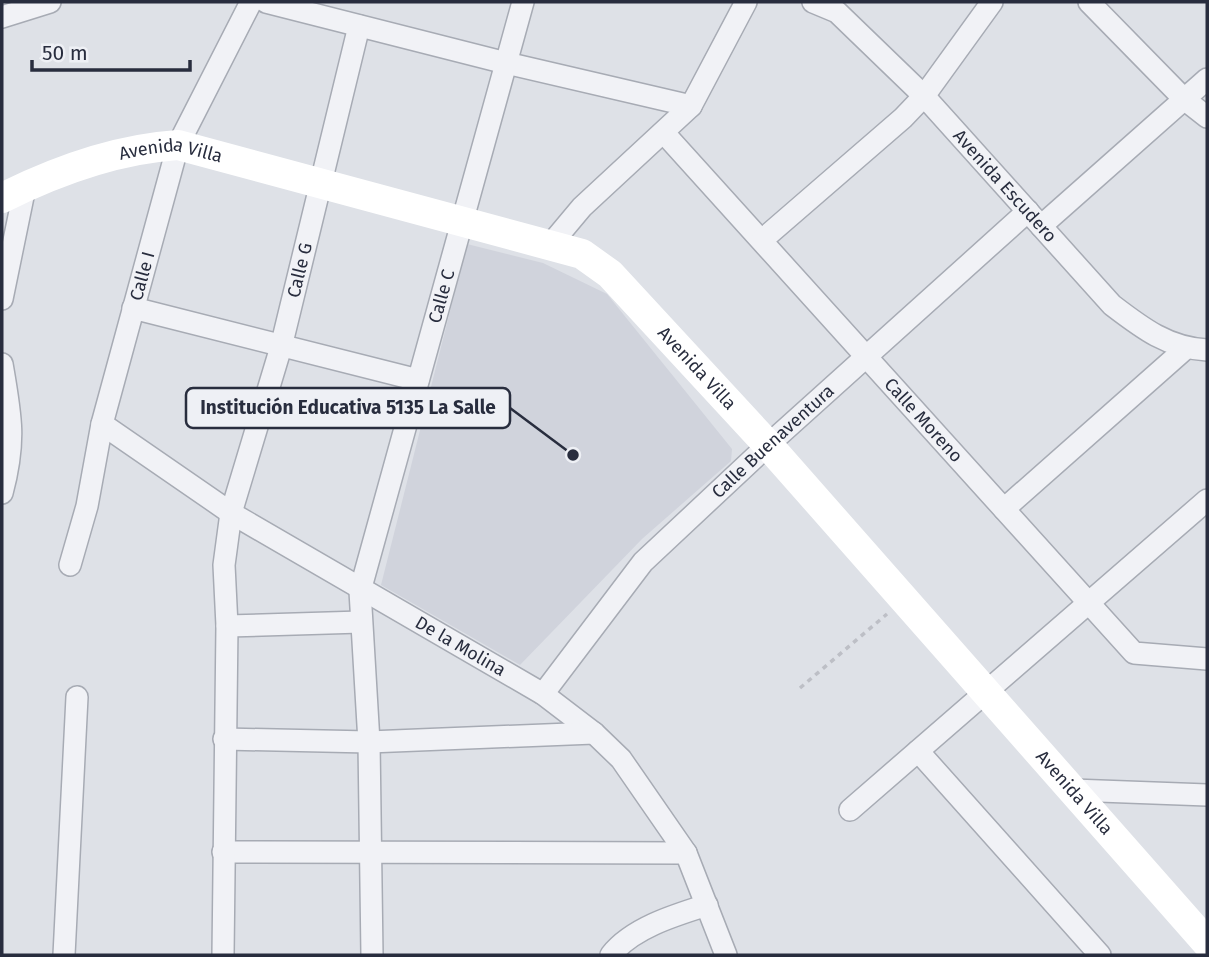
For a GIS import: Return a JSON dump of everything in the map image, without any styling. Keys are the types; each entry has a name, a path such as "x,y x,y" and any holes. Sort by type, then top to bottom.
{"street":[{"path":"2,17 50,2"},
{"name":"Calle I","path":"70,565 87,506 102,424 178,145 251,2"},
{"path":"266,2 506,64 691,106"},
{"name":"Calle C","path":"372,955 369,742 360,591 523,2"},
{"path":"551,244 582,207 691,106 746,2"},
{"name":"Avenida Escudero","path":"813,2 837,12 924,96 1112,305 1146,332 1185,349 1207,350"},
{"path":"762,240 904,118 924,96 992,2"},
{"path":"1089,2 1184,99 1207,117"},
{"name":"Calle G","path":"223,955 227,626 224,565 230,513 281,347 359,26"},
{"name":"Calle Buenaventura","path":"543,694 643,562 768,445 866,356 1207,79"},
{"name":"Calle Moreno","path":"664,133 1135,653 1207,659"},
{"name":"Avenida Villa","path":"13,193 88,164 148,147 178,145 582,254 610,274 768,445 1207,943"},
{"path":"2,299 13,193"},
{"path":"133,308 418,380"},
{"path":"1004,509 1185,349"},
{"path":"2,364 13,428 11,458 2,493"},
{"name":"De la Molina","path":"102,424 230,513 360,591 543,694 594,733 621,759 686,853 726,955"},
{"path":"850,810 1207,500"},
{"path":"227,626 361,622"},
{"path":"64,955 77,697"},
{"path":"224,739 369,742 594,733"},
{"path":"918,751 1100,955"},
{"path":"1073,790 1207,795"},
{"path":"223,852 371,855 686,853"},
{"path":"611,955 622,944 671,917 707,905"}],"path":[{"path":"800,688 904,599"}],"shaded area":[{"path":"467,244 543,263 607,294 732,449 731,461 642,539 520,665 381,585"}],"place":[{"name":"Institución Educativa 5135 La Salle","path":"573,455"}]}
